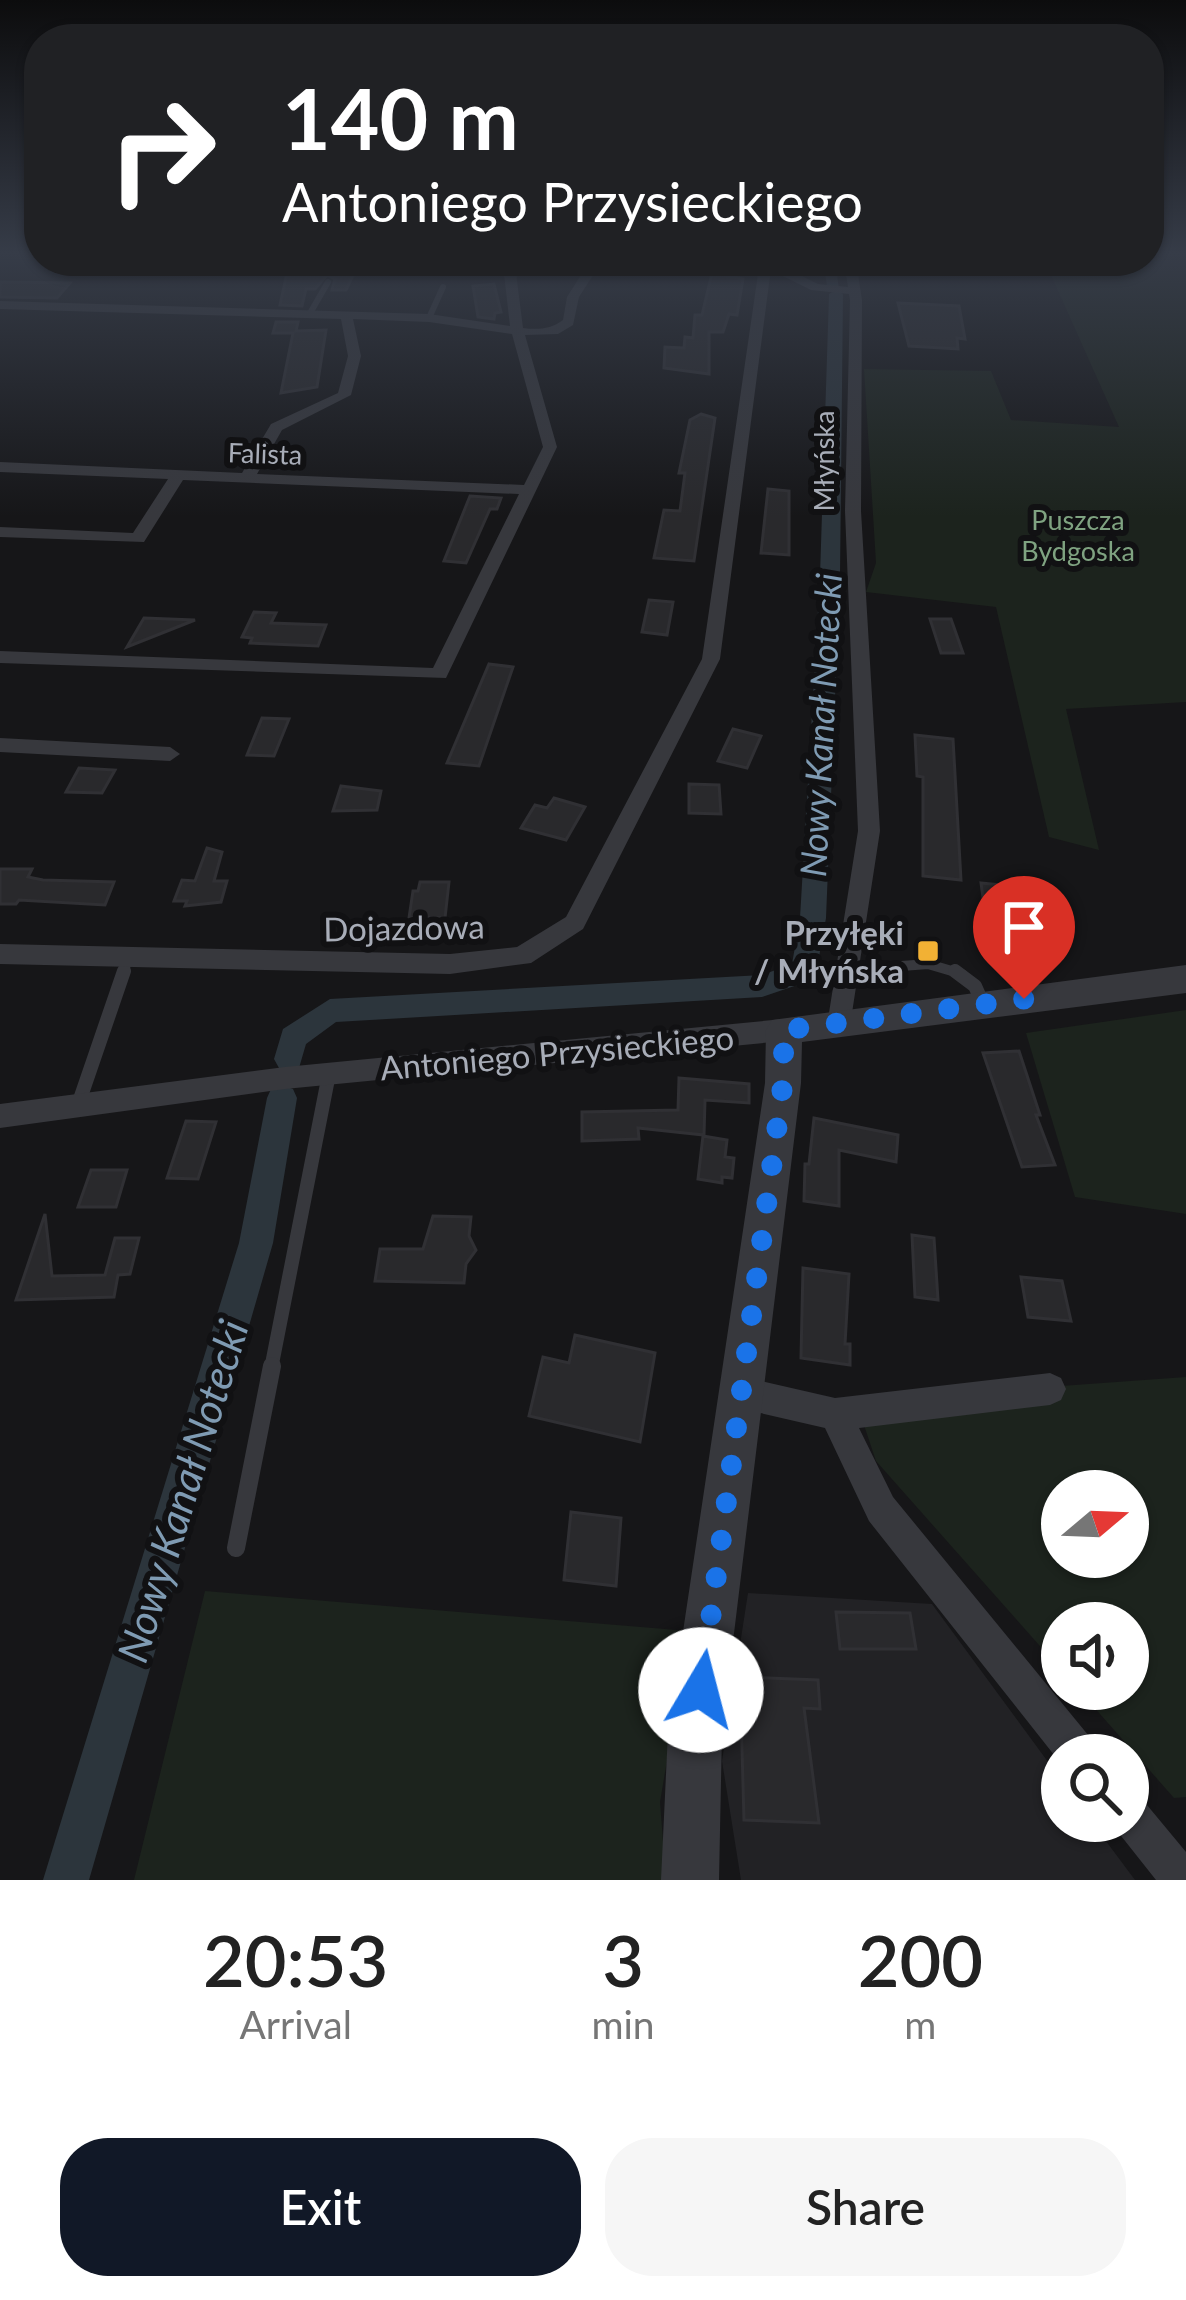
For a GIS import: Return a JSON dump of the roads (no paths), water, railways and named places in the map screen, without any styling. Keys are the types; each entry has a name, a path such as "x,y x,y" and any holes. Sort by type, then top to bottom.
{"street":[{"path":"248,476 276,427 344,395 354,370 357,342"},
{"path":"0,657 439,674 550,447 521,342"},
{"name":"Dojazdowa","path":"0,954 450,964 522,956 574,923 711,659 755,342"},
{"name":"Młyńska","path":"841,1019 868,831 853,512 854,342"},
{"name":"Falista","path":"0,467 529,490"},
{"path":"0,532 139,538 178,475"},
{"path":"0,745 170,754"},
{"name":"Antoniego Przysieckiego","path":"0,1116 329,1074 784,1030 841,1019 1186,979"},
{"path":"690,1880 695,1732 783,1083 784,1030"},
{"path":"743,1393 835,1414 1050,1389"},
{"path":"835,1414 881,1509 1062,1734"},
{"path":"1149,1839 1183,1880"}],"lane":[{"path":"78,1106 128,958"},
{"path":"849,970 940,964 962,968 978,986 983,1004"},
{"path":"236,1548 329,1074"}],"waterway":[{"name":"Nowy Kanał Notecki","path":"289,1059 293,1038 330,1011 762,986 805,971 813,918 830,576 835,342"},
{"name":"Nowy Kanał Notecki","path":"66,1880 256,1243 282,1098"}],"place":[{"name":"Przyłęki / Młyńska","path":"928,951"}],"park label":[{"name":"Puszcza Bydgoska","path":"1078,534"}]}
